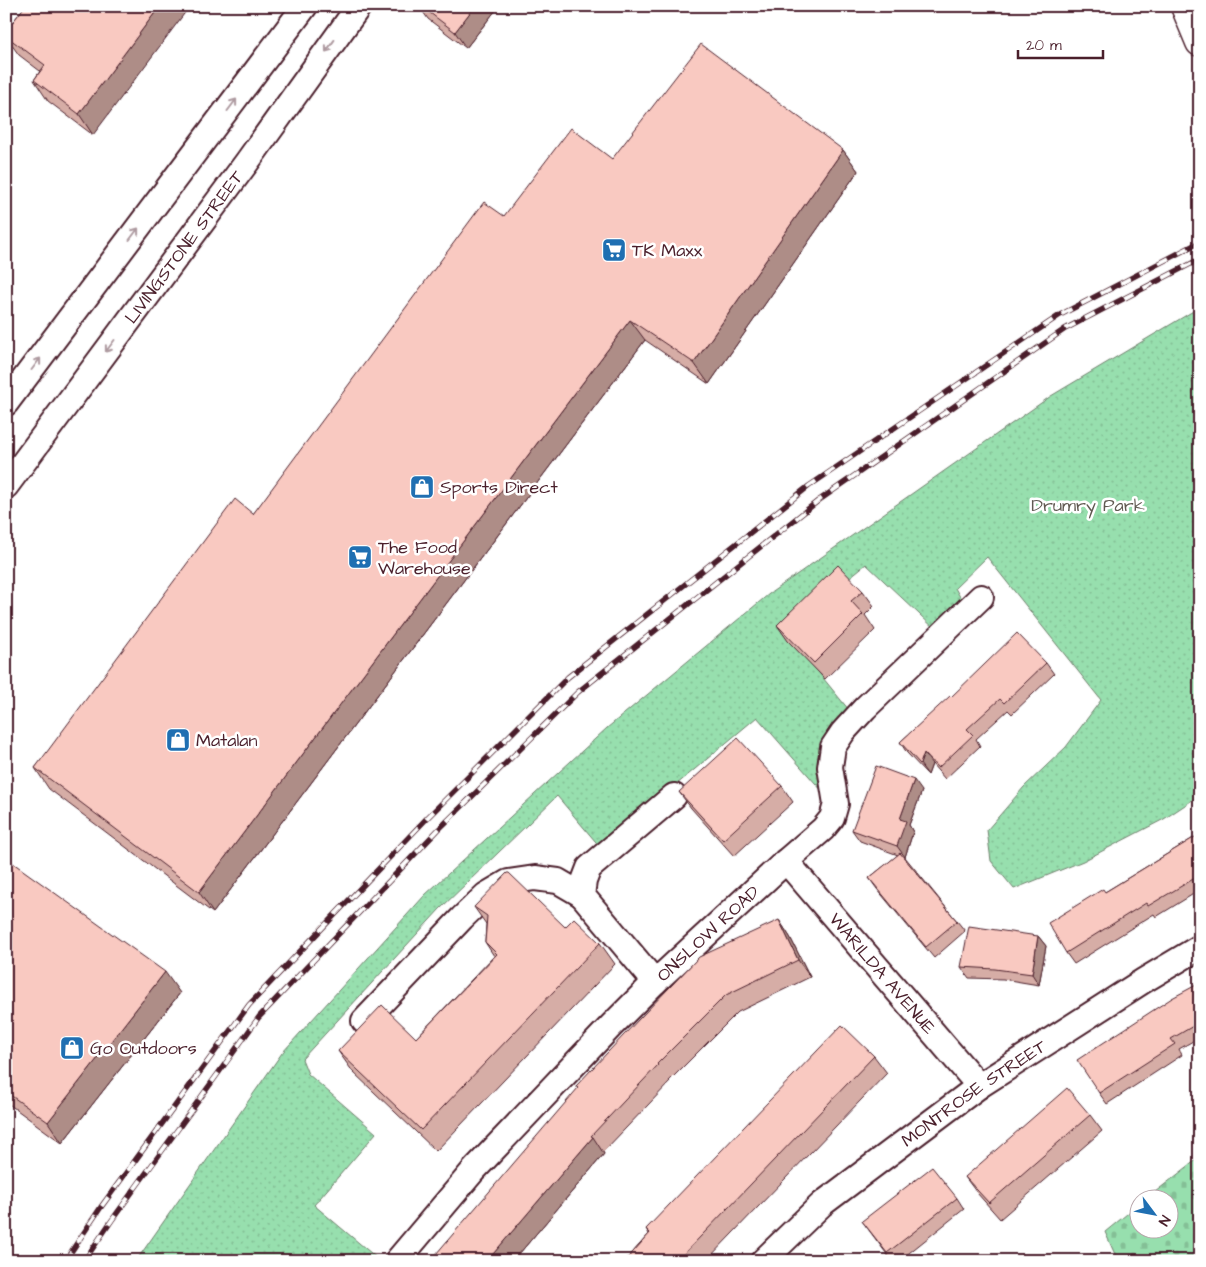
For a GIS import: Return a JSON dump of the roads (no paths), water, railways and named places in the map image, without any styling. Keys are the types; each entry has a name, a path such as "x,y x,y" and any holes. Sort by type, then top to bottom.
{"street":[{"path":"6,403 305,6"},
{"name":"LIVINGSTONE STREET","path":"6,486 247,162 359,6"},
{"path":"1191,8 1200,42"},
{"name":"ONSLOW ROAD","path":"397,1261 473,1171 655,982 823,829 832,818 836,804 830,767 833,747 843,732 865,708 981,597"},
{"path":"582,895 589,868 674,796"},
{"name":"WARILDA AVENUE","path":"786,861 979,1086"},
{"path":"364,1021 486,895 508,882 535,878 558,881 582,895 655,982"},
{"name":"MONTROSE STREET","path":"763,1261 822,1204 979,1086 1143,981 1200,947"}],"railway":[{"path":"65,1261 101,1207 249,1005 428,817 568,677 809,486 1060,315 1200,242"},
{"path":"84,1261 259,1017 438,830 578,692 818,501 1065,329 1200,259"}],"place":[{"name":"TK Maxx","path":"614,250"},
{"name":"Sports Direct","path":"422,487"},
{"name":"The Food Warehouse","path":"360,557"},
{"name":"Matalan","path":"178,740"},
{"name":"Go Outdoors","path":"72,1048"}],"park label":[{"name":"Drumry Park","path":"1088,505"}]}
